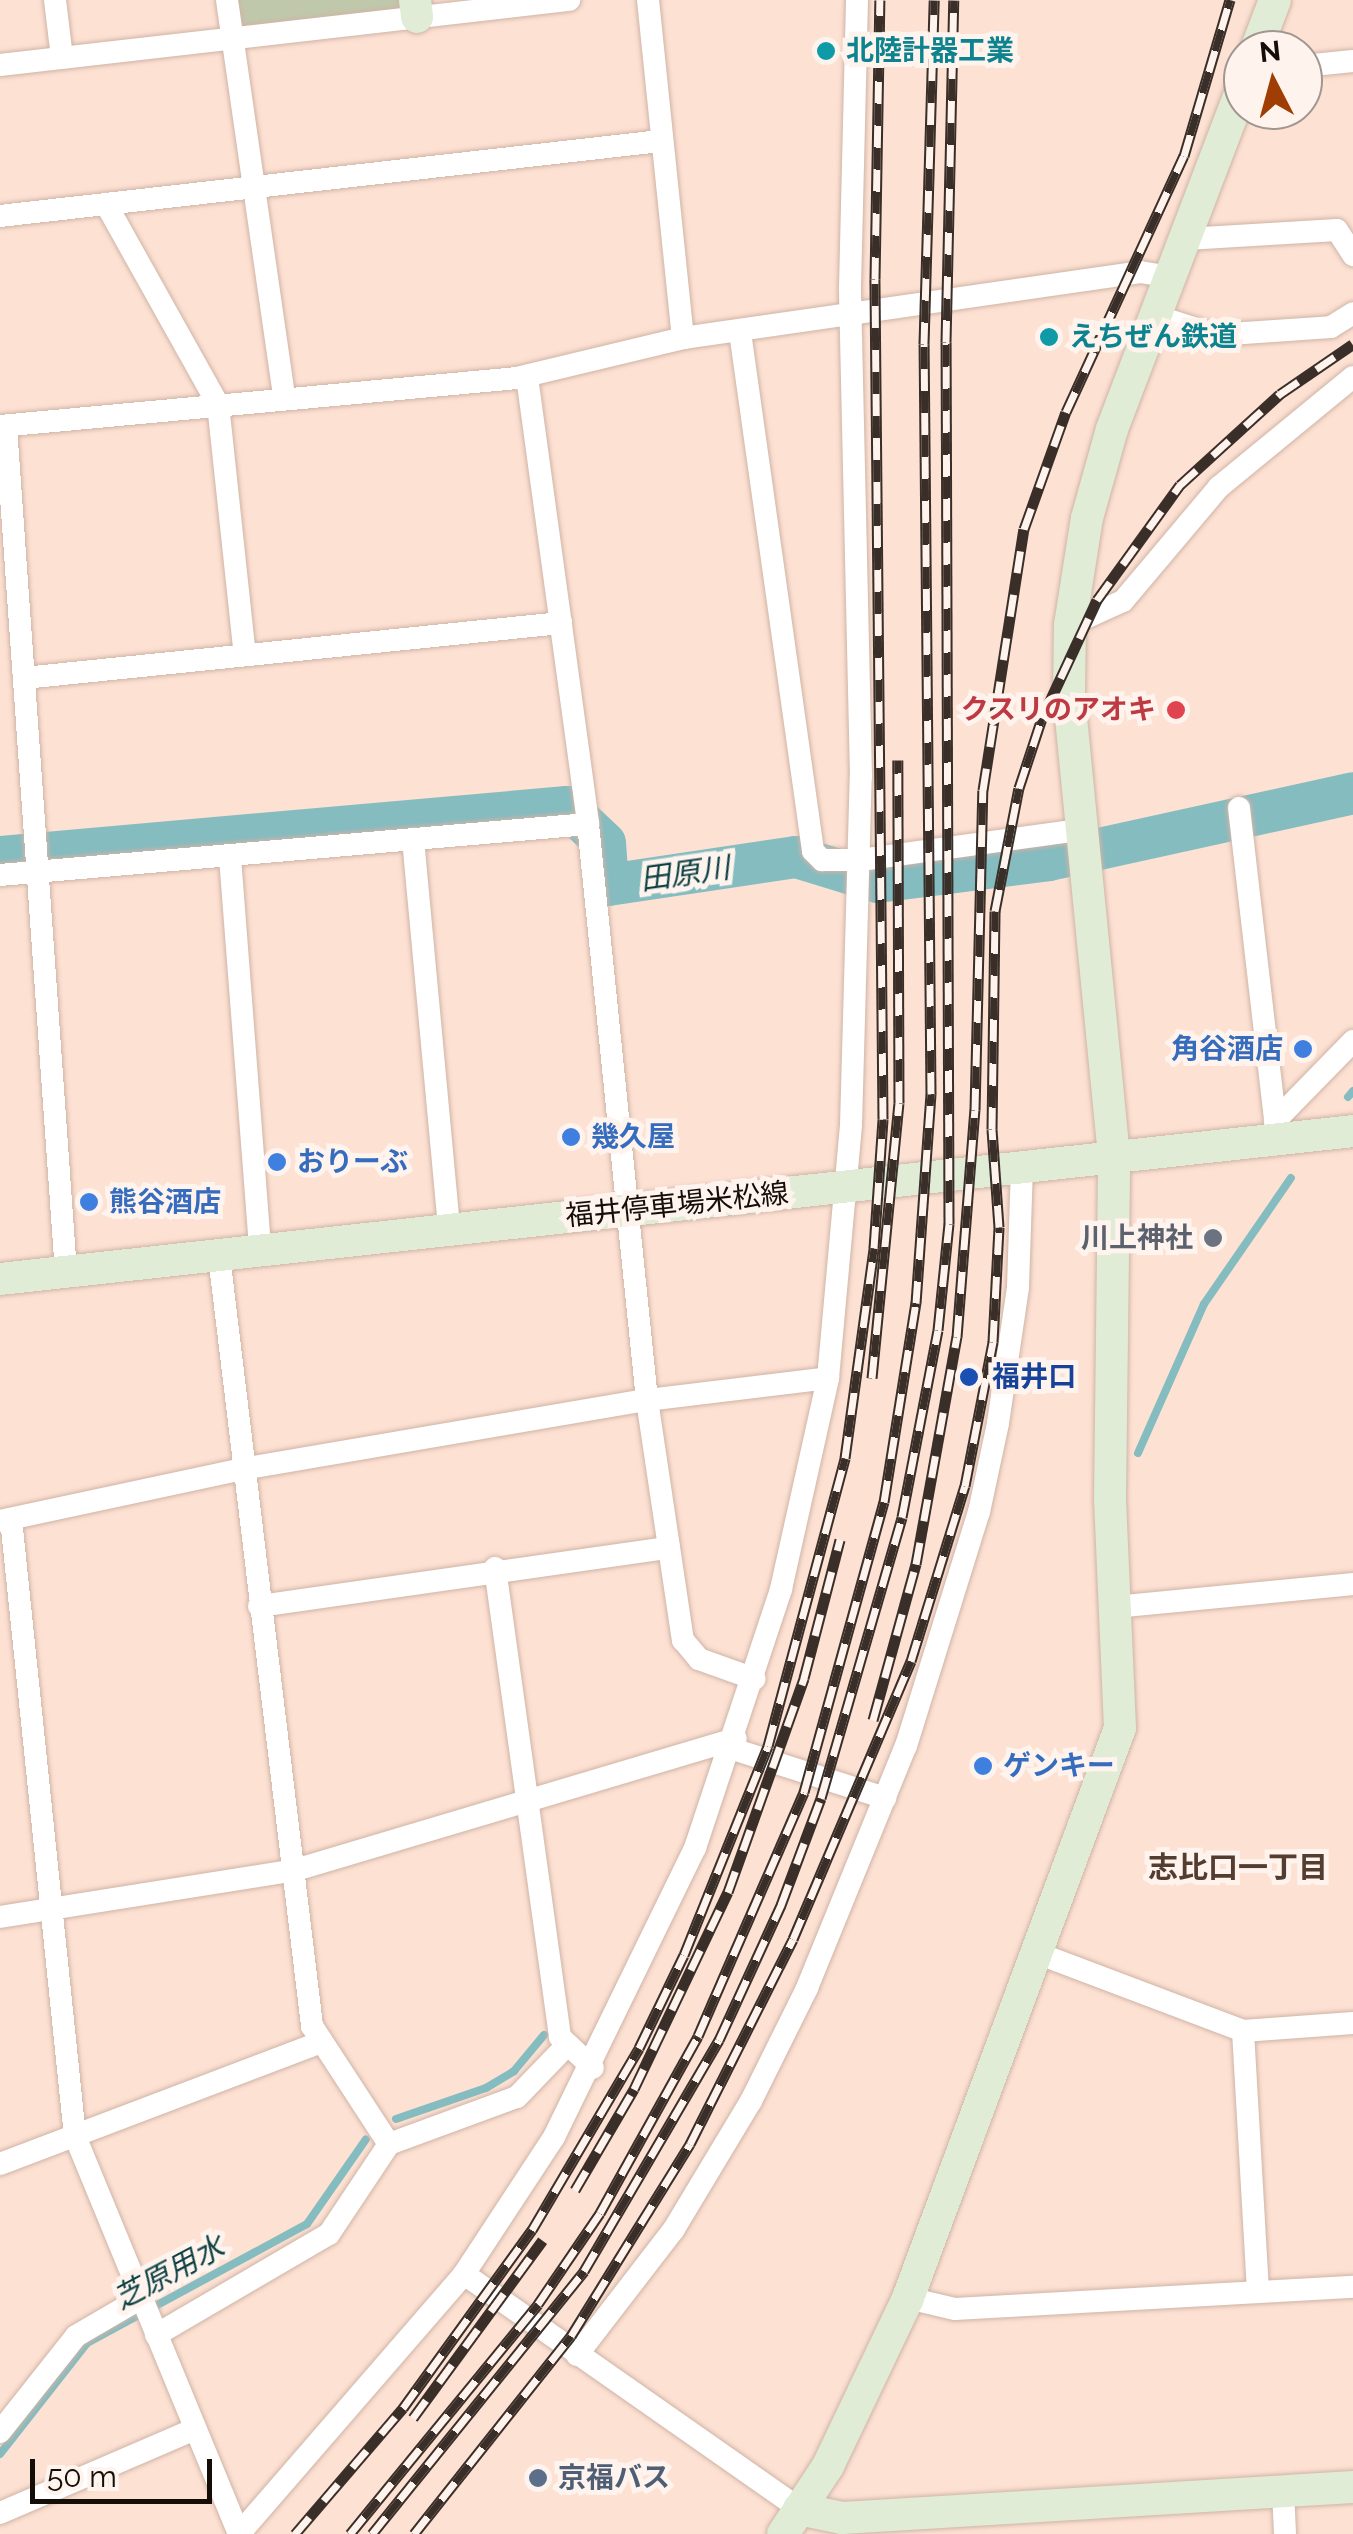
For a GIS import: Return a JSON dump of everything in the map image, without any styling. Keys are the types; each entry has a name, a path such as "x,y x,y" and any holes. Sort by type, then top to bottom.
{"street":[{"path":"56,0 62,58"},
{"path":"227,0 258,190 284,397"},
{"path":"0,64 232,40 416,8 570,0"},
{"path":"648,0 683,338"},
{"path":"828,1378 647,1400 242,1470 6,1520 52,1908 74,2136 239,2534 464,2274 592,2068 695,1848 734,1744 828,1378 846,1186 860,860 851,316 857,0"},
{"path":"1263,30 1274,0"},
{"path":"1323,64 1353,61"},
{"path":"791,2522 828,2466 908,2298 1120,1728 1110,1498 1114,1156 1080,830 1070,626 1094,488 1227,130"},
{"path":"0,216 258,190 660,141"},
{"path":"106,204 218,404 245,655"},
{"path":"1186,239 1337,230 1353,255"},
{"path":"66,1272 3,427 284,397 527,377 683,338 1140,272 1172,277"},
{"path":"1156,316 1215,335 1331,327 1353,312"},
{"path":"740,332 808,842 822,860 860,860 1080,830"},
{"path":"527,377 588,824 624,1211 682,1640 700,1659 754,1678"},
{"path":"1070,626 1123,601 1218,488 1353,377"},
{"path":"24,678 561,623"},
{"path":"1239,808 1276,1130"},
{"path":"0,875 35,875 588,824"},
{"path":"413,839 449,1229"},
{"path":"230,857 260,1251"},
{"path":"1276,1130 1353,1041"},
{"name":"福井停車場米松線","path":"0,1279 1114,1156 1276,1130 1353,1131"},
{"path":"578,2355 674,2229 733,2134 806,1988 885,1798 937,1657 982,1503 1012,1344 1022,1166"},
{"path":"219,1256 309,2019 389,2144"},
{"path":"259,1606 495,1568 668,1548"},
{"path":"495,1568 560,2036 592,2068"},
{"path":"1116,1607 1353,1584"},
{"path":"0,1917 292,1871 528,1800 734,1744 885,1798"},
{"path":"1037,1953 1242,2031 1353,2024"},
{"path":"1242,2031 1258,2292"},
{"path":"0,2164 322,2042"},
{"path":"156,2335 329,2234 389,2144 517,2097 568,2046"},
{"path":"464,2274 578,2355 791,2522 1353,2488"},
{"path":"908,2298 954,2309 1353,2288"},
{"path":"0,2432 76,2336 141,2298"},
{"path":"0,2513 194,2430"},
{"path":"1283,2491 1285,2534"}],"green space":[{"path":"227,0 415,0 417,17 232,40"}],"waterway":[{"name":"田原川","path":"0,857 567,807 605,843 608,885 796,857 878,882 1049,860 1353,793"},
{"path":"1348,1097 1353,1091"},
{"path":"1138,1453 1204,1304 1291,1178"},
{"name":"芝原用水","path":"396,2119 486,2088 514,2071 544,2035"},
{"name":"芝原用水","path":"0,2454 87,2343 307,2224 366,2139"}],"railway":[{"path":"295,2534 403,2408 532,2230 639,2048 684,1955 768,1746 845,1458 874,1248 883,1119 875,279 880,0"},
{"path":"350,2534 538,2304 600,2213 698,2036 804,1792 884,1502 916,1303 931,1094 924,344 934,0"},
{"path":"372,2534 584,2271 719,2040 781,1905 821,1798 902,1517 938,1330 949,1224 946,342 954,0"},
{"path":"873,1720 916,1564 957,1337 975,1110 983,790 1024,529 1066,412 1184,156 1230,0"},
{"path":"414,2534 571,2336 690,2144 793,1939 911,1661 965,1486 993,1342 999,1227 992,1129 995,911 1019,788 1042,718 1097,600 1180,485 1280,394 1353,344"},
{"path":"872,1378 899,1103 898,760"},
{"path":"575,2190 634,2089 728,1892 804,1678 840,1540"},
{"path":"413,2418 543,2240"}],"place":[{"name":"北陸計器工業","path":"826,51"},
{"name":"えちぜん鉄道","path":"1049,337"},
{"name":"クスリのアオキ","path":"1176,710"},
{"name":"角谷酒店","path":"1303,1049"},
{"name":"幾久屋","path":"571,1137"},
{"name":"おりーぶ","path":"277,1162"},
{"name":"熊谷酒店","path":"89,1202"},
{"name":"川上神社","path":"1213,1238"},
{"name":"福井口","path":"969,1377"},
{"name":"ゲンキー","path":"983,1766"},
{"name":"京福バス","path":"538,2478"}],"district":[{"name":"志比口一丁目","path":"1238,1868"}]}
